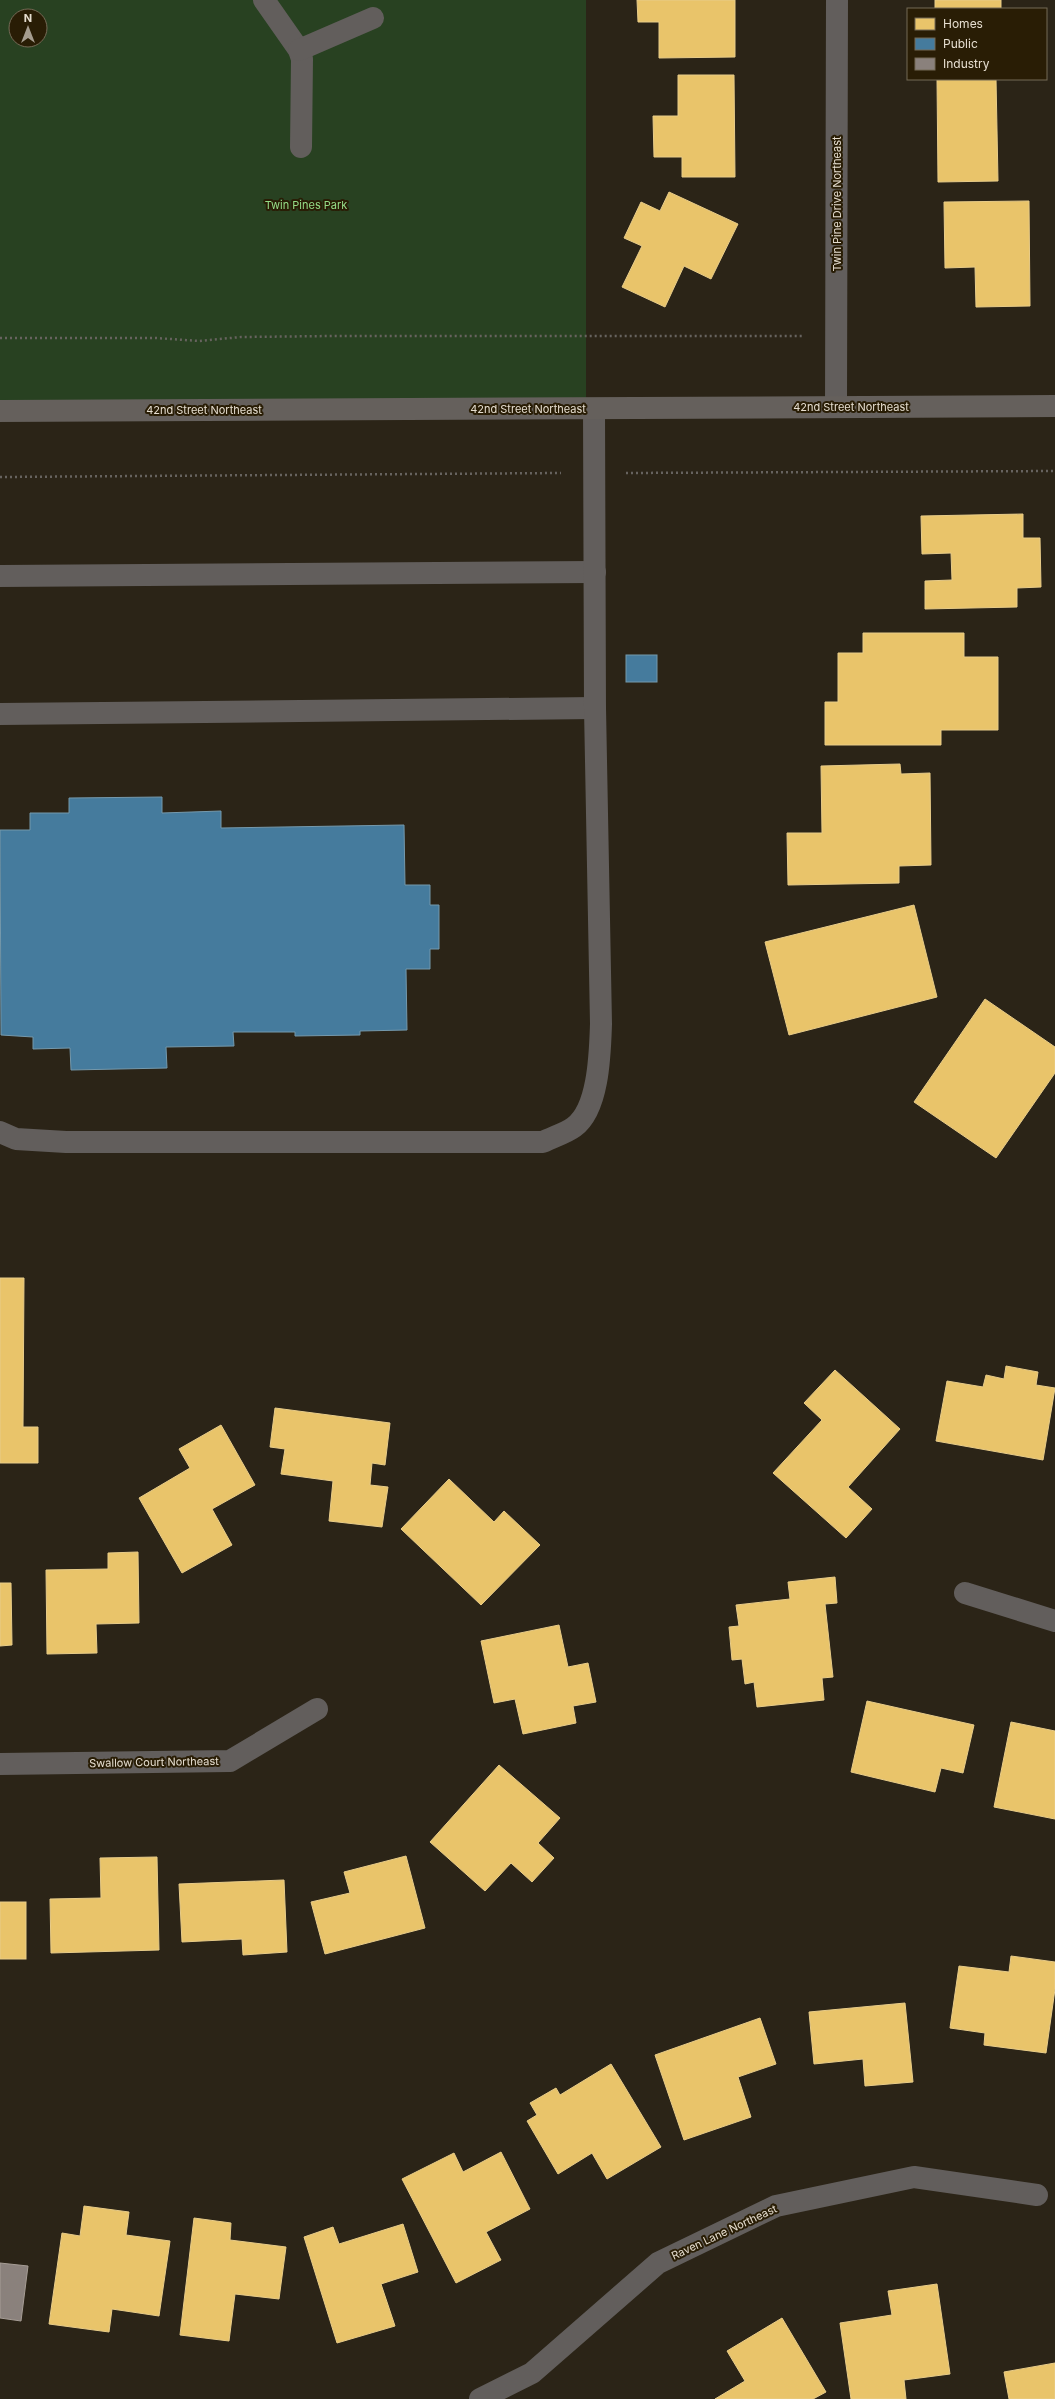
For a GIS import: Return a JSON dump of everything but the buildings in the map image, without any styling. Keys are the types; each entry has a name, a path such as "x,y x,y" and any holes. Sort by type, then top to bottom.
{"main road":[{"name":"42nd Street Northeast","path":"0,411 1055,406"}],"street":[{"path":"264,0 299,50 302,59 301,148"},
{"name":"Twin Pine Drive Northeast","path":"836,407 837,0"},
{"path":"299,50 373,18"},
{"path":"0,1132 16,1139 66,1142 543,1142 575,1127 591,1102 599,1065 601,1024 595,708 594,409"},
{"path":"0,576 595,572"},
{"path":"0,714 595,708"},
{"path":"965,1593 1055,1621"},
{"name":"Swallow Court Northeast","path":"0,1764 230,1761 317,1709"},
{"name":"Raven Lane Northeast","path":"480,2399 532,2373 658,2263 776,2206 914,2177 1037,2195"}],"path":[{"path":"0,338 156,338 199,341 241,337 332,336 810,336"},
{"path":"0,477 1055,471"}],"green space":[{"name":"Twin Pines Park","path":"0,0 586,0 586,409 0,411"}]}
